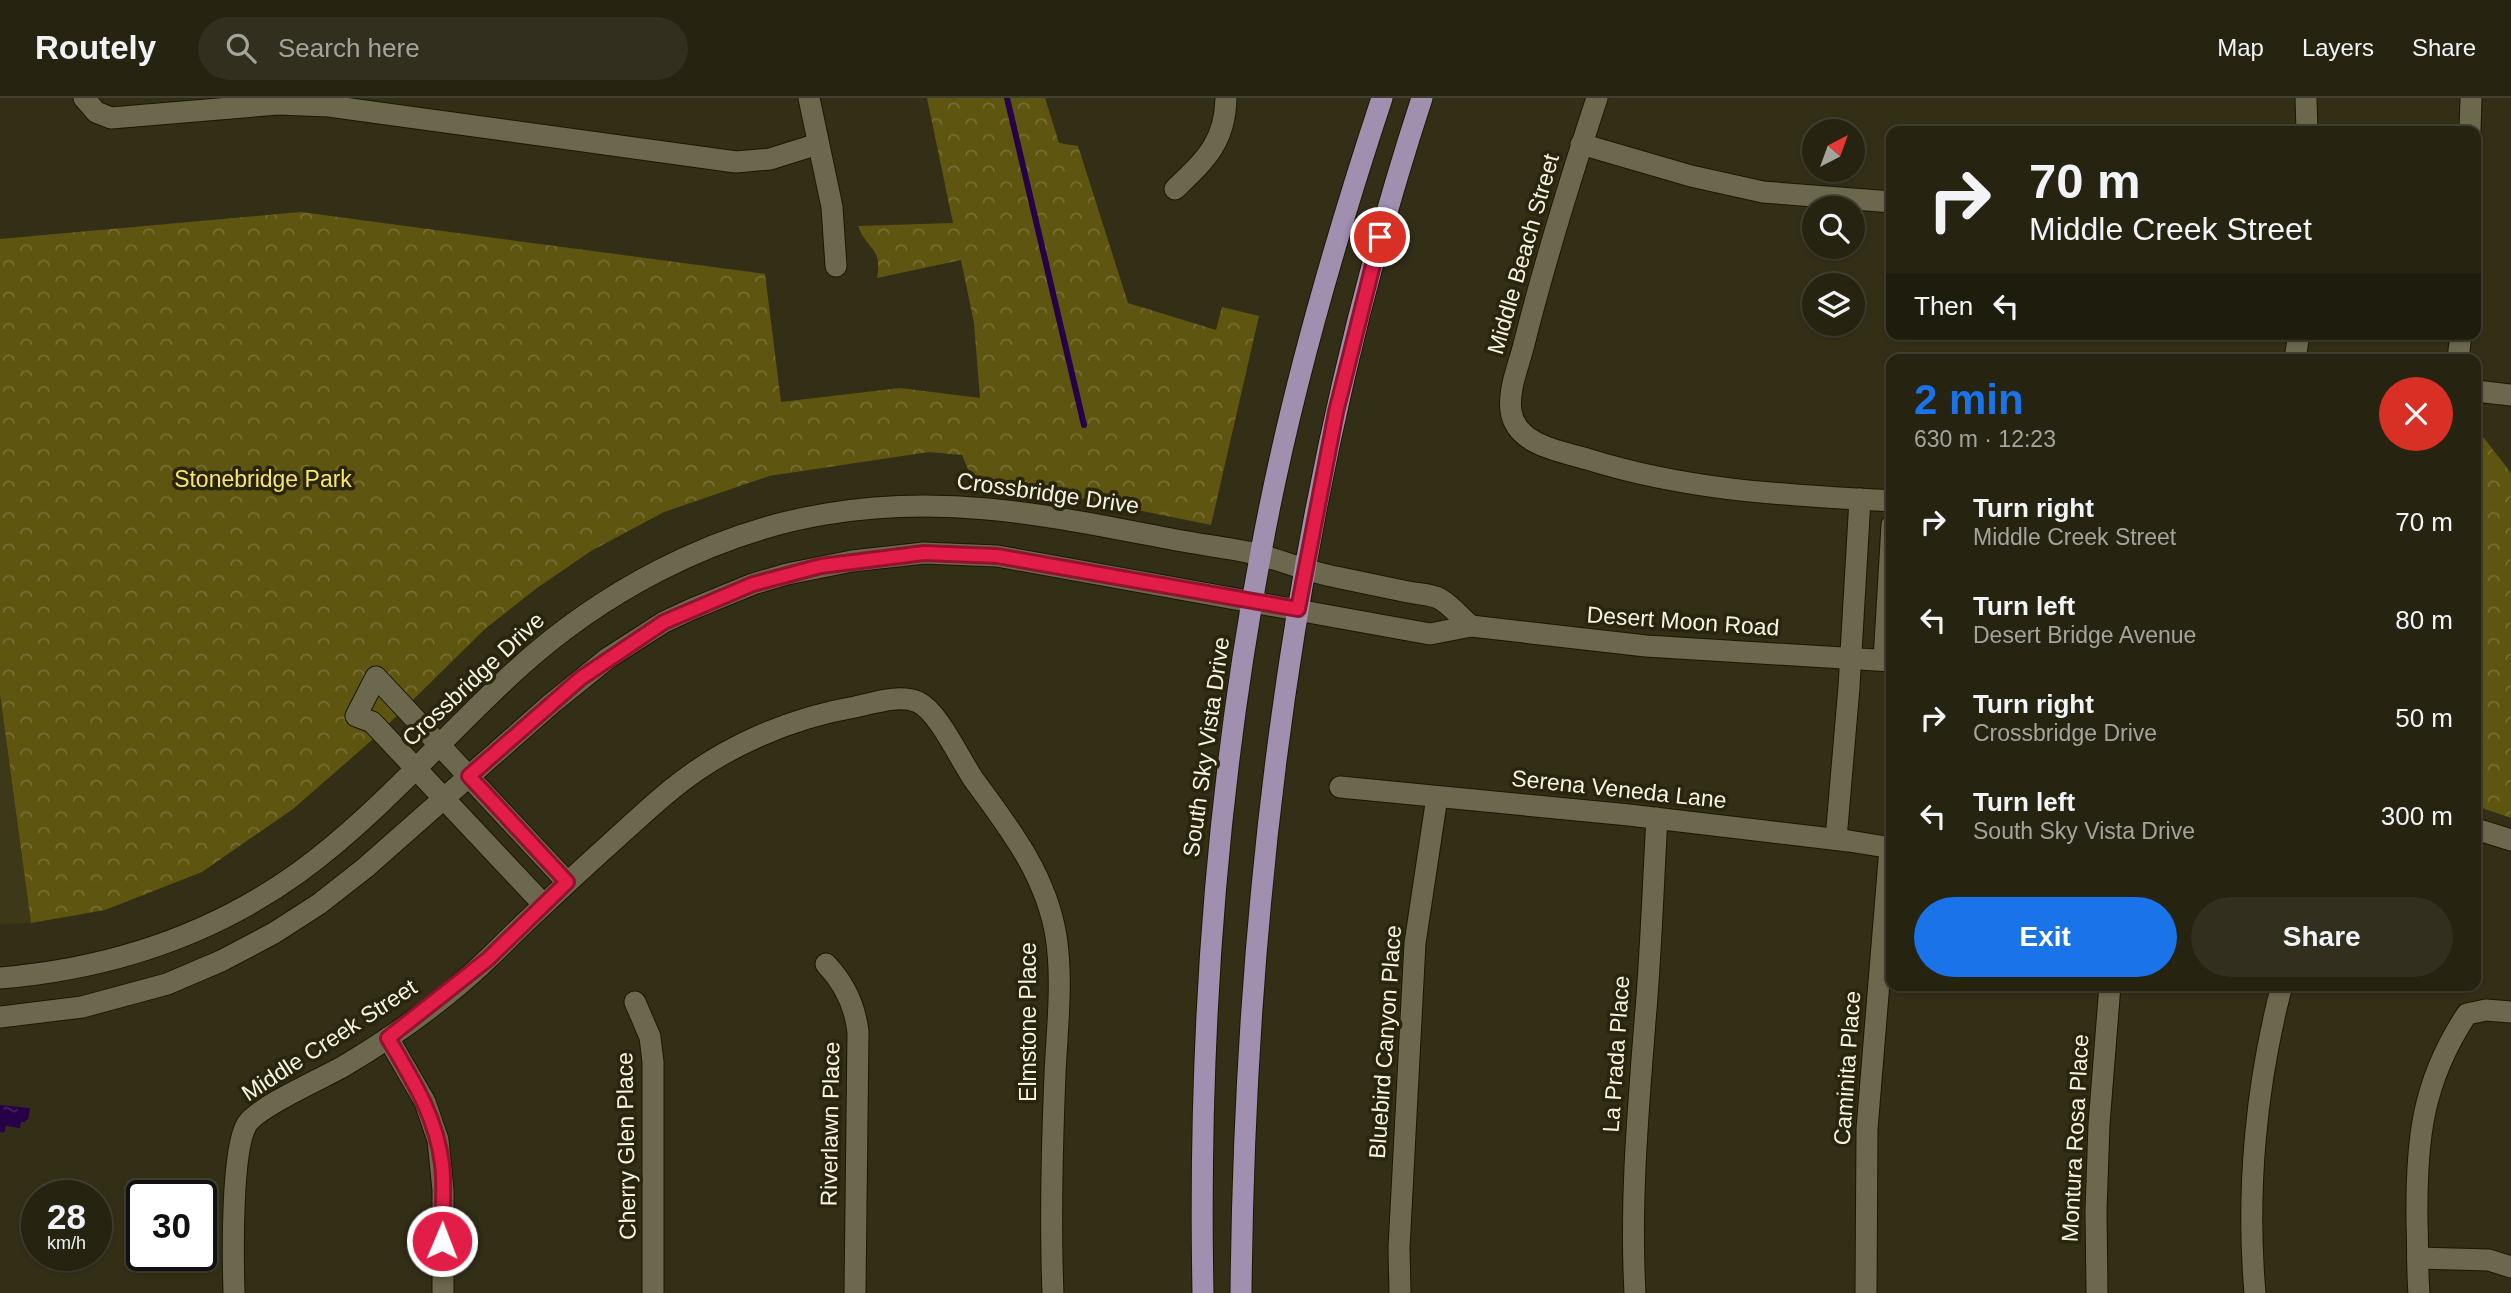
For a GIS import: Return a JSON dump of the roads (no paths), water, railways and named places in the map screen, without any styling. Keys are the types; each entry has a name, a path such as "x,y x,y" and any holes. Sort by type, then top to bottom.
{"main road":[{"name":"South Sky Vista Drive","path":"1203,1293 1202,1161 1211,929 1228,764 1260,555 1304,362 1352,192 1382,98"},
{"path":"1241,1293 1244,1134 1253,979 1274,763 1304,570 1322,479 1385,217 1422,98"}],"street":[{"path":"809,98 832,207 836,266"},
{"path":"1175,189 1212,150 1223,127 1226,98"},
{"name":"Middle Beach Street","path":"1597,98 1555,233 1511,394 1511,411 1516,425 1525,436 1538,444 1676,482 1801,497 1860,499"},
{"path":"2306,98 2307,126"},
{"path":"2470,126 2471,98"},
{"path":"87,103 103,116 120,118 278,104 329,106 736,162 770,159 818,144"},
{"path":"1581,145 1691,176 1763,192 1886,202"},
{"path":"2481,391 2511,394"},
{"path":"1836,839 1851,658 1860,499 1886,500"},
{"name":"Crossbridge Drive","path":"0,978 39,975 109,961 145,950 213,923 270,892 301,871 355,827 538,650 592,610 684,559 786,523 824,514 908,505 990,508 1260,555 1304,570"},
{"path":"0,1017 51,1012 111,1000 167,984 221,961 274,933 319,904 365,868 581,678 664,622 753,584 821,566 924,553 986,555 1298,609"},
{"path":"1856,566 1886,568"},
{"path":"1304,570 1439,598 1471,626"},
{"name":"Desert Moon Road","path":"1298,609 1430,634 1471,626 1646,646 1886,660"},
{"path":"542,905 372,722 356,716 376,677 567,882"},
{"name":"Middle Creek Street","path":"234,1293 235,1193 247,1124 267,1107 388,1038 488,959 567,882 673,788 699,769 748,742 828,712 900,699 924,705"},
{"name":"Elmstone Place","path":"924,705 935,716 961,762 1025,851 1044,891 1051,915 1058,964 1053,1121 1053,1293"},
{"name":"Serena Veneda Lane","path":"1340,787 1657,818 1886,847"},
{"name":"Bluebird Canyon Place","path":"1401,1293 1399,1248 1415,943 1437,797"},
{"name":"La Prada Place","path":"1635,1293 1633,1237 1637,1098 1645,1021 1657,818"},
{"path":"2481,829 2511,840"},
{"name":"Caminita Place","path":"1866,1293 1867,1129 1886,907"},
{"name":"Riverlawn Place","path":"826,964 846,990 858,1032 855,1293"},
{"name":"Montura Rosa Place","path":"2097,1293 2099,1124 2110,991"},
{"path":"2255,1293 2252,1225 2256,1137 2268,1050 2281,991"},
{"name":"Cherry Glen Place","path":"635,1002 650,1037 653,1062 653,1293"},
{"path":"2419,1293 2417,1182 2422,1121 2434,1076 2451,1039 2467,1014 2486,1010 2511,1012"},
{"path":"388,1038 425,1102 438,1140 443,1190 443,1293"},
{"path":"2418,1258 2489,1260 2511,1268"}],"water":[{"path":"0,1105 30,1108 28,1122 21,1122 20,1128 6,1126 4,1133 0,1132"}],"waterway":[{"path":"1007,98 1084,425"}],"park label":[{"name":"Stonebridge Park","path":"263,479"}]}
